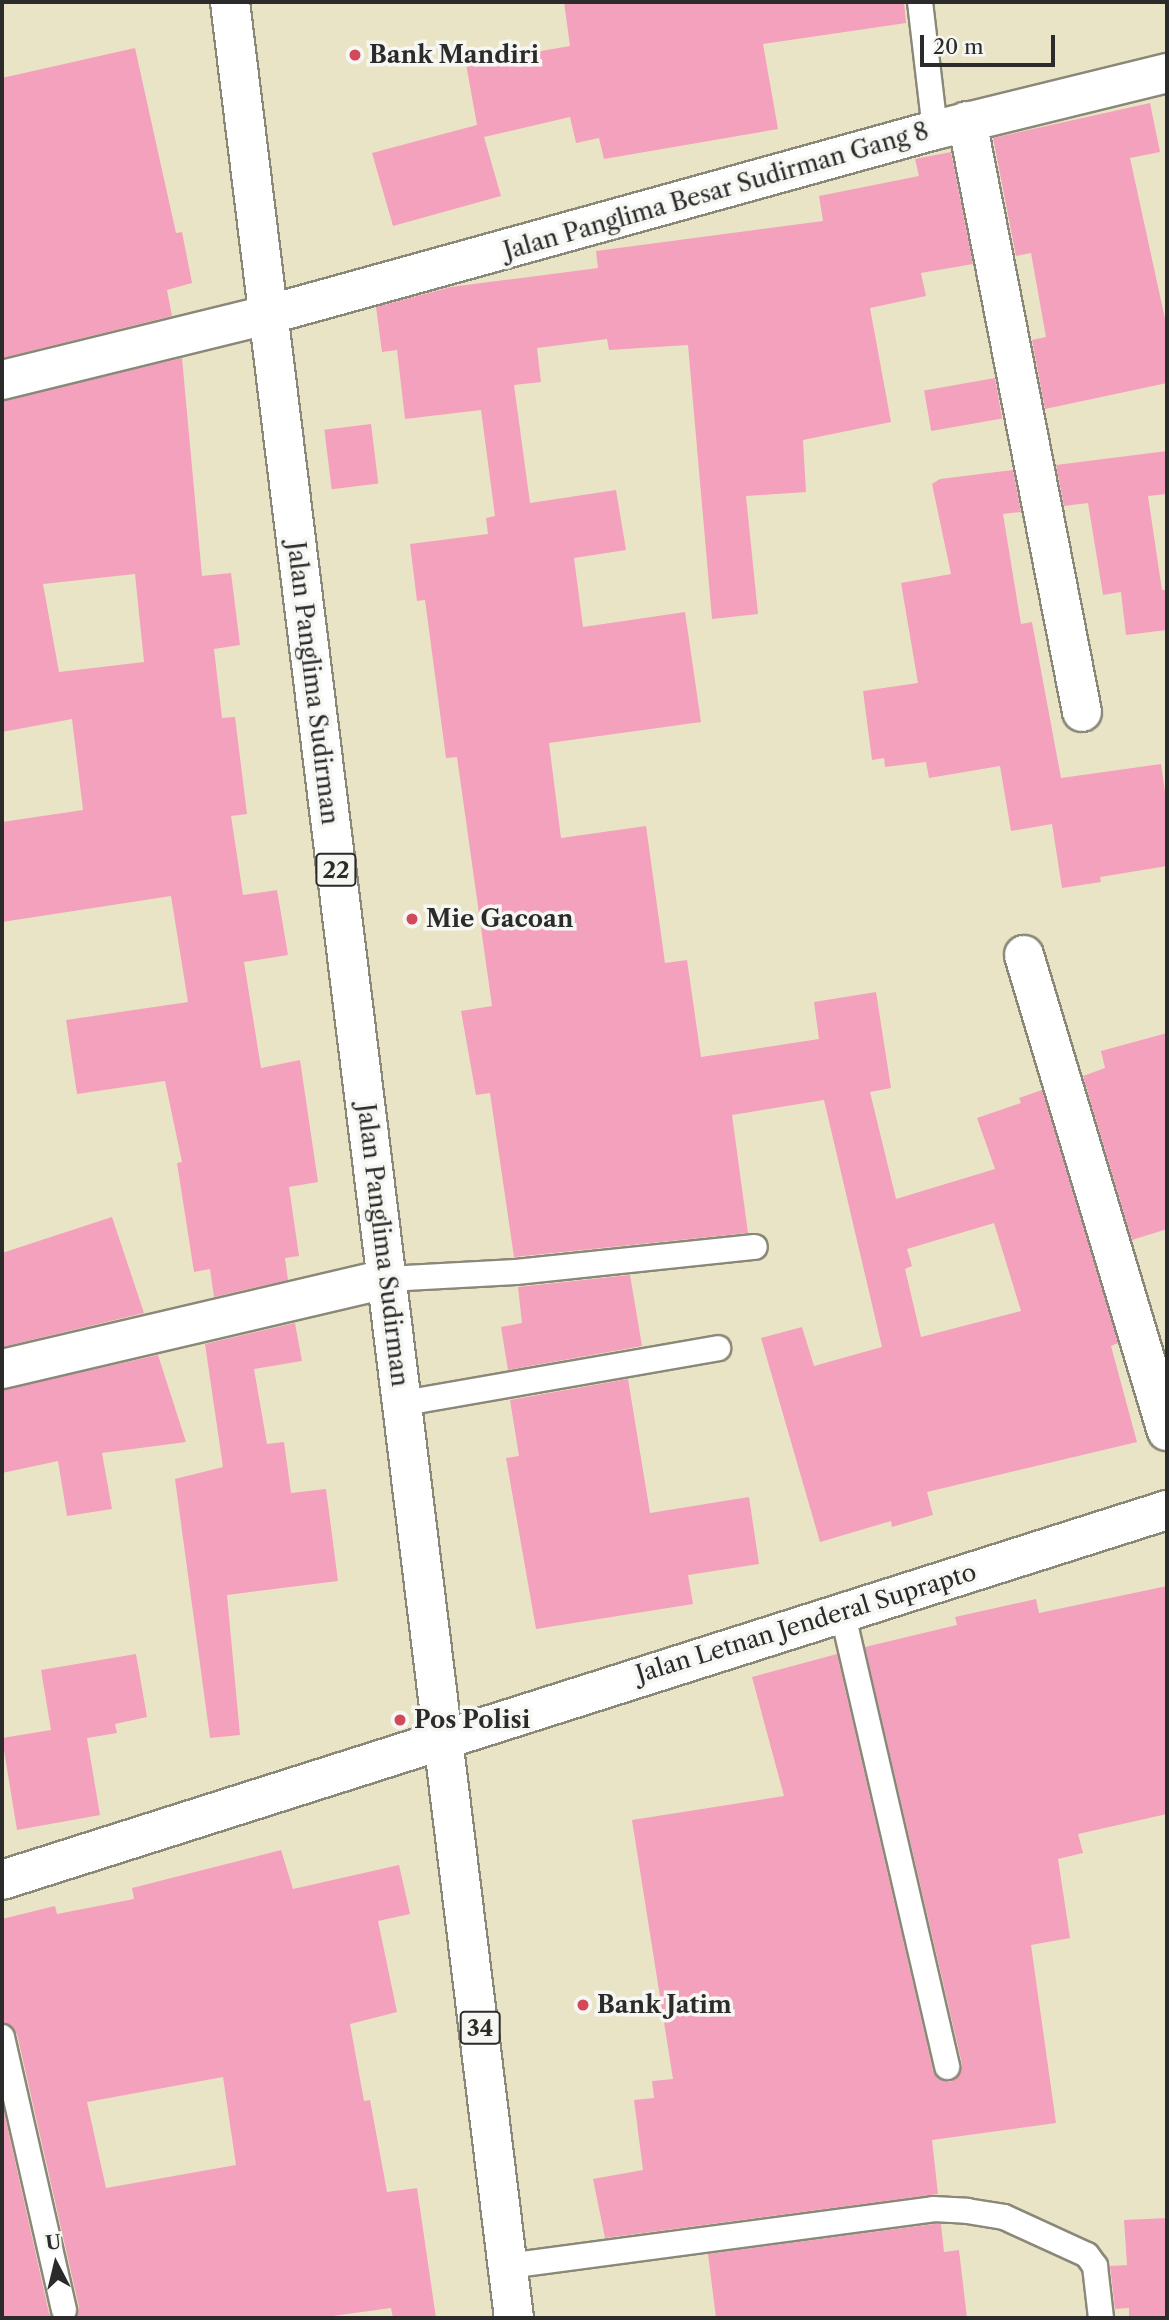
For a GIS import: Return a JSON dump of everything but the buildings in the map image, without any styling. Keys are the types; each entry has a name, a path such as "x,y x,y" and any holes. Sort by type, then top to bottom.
{"main road":[{"name":"Jalan Panglima Sudirman","path":"230,2 445,1738"},
{"name":"Jalan Panglima Besar Sudirman Gang 8","path":"2,380 267,315 951,125 1167,74"},
{"path":"951,125 1082,712"},
{"path":"1024,955 1167,1431"},
{"path":"2,1369 387,1279"},
{"name":"Jalan Letnan Jenderal Suprapto","path":"2,1880 842,1611 1167,1510"},
{"name":"34","path":"445,1738 514,2318"}],"lane":[{"path":"920,2 951,125"},
{"path":"387,1279 516,1272 755,1247"},
{"path":"404,1403 718,1348"},
{"path":"842,1611 947,2067"},
{"path":"2,2036 64,2310"},
{"path":"508,2266 933,2209 967,2211 1004,2217 1087,2255 1095,2266 1101,2318"}],"place":[{"name":"Bank Mandiri","path":"355,55"},
{"name":"Mie Gacoan","path":"412,919"},
{"name":"Pos Polisi","path":"400,1720"},
{"name":"Bank Jatim","path":"583,2005"}]}
